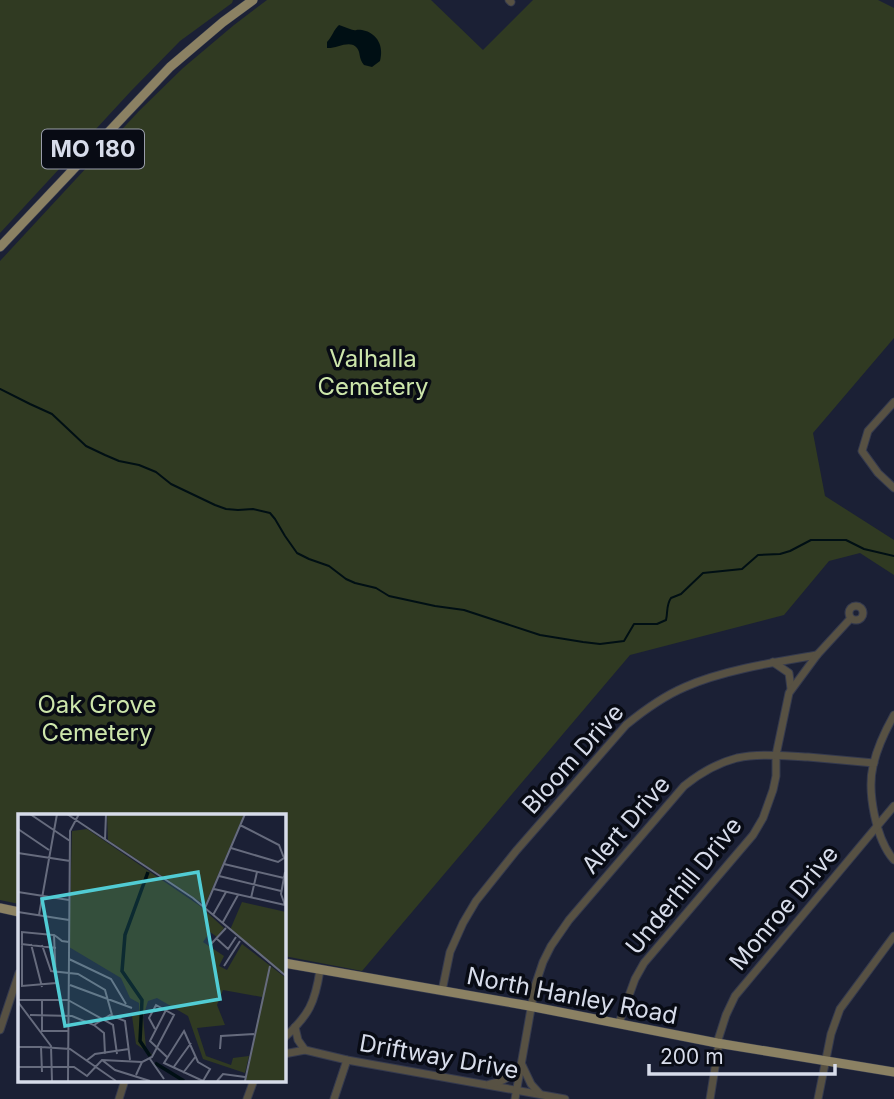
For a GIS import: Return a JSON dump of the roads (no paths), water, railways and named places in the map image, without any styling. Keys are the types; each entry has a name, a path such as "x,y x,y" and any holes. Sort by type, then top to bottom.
{"main road":[{"path":"229,17 237,0"},
{"name":"MO 180","path":"0,247 147,90 193,47 253,0"},
{"path":"0,908 18,912"},
{"name":"North Hanley Road","path":"285,963 718,1043 894,1072"}],"street":[{"path":"894,402 868,431 862,451 878,473 894,488"},
{"name":"Underhill Drive","path":"619,1023 635,979 644,963 758,827 773,790 782,722 792,690 817,655 851,618"},
{"name":"Bloom Drive","path":"442,991 450,952 476,901 626,724 693,684 774,662 817,655"},
{"path":"774,662 789,673 792,690"},
{"path":"894,715 883,735 873,762 871,777 876,826 894,860"},
{"name":"Alert Drive","path":"516,1095 540,972 551,946 560,930 684,786 722,763 746,757 776,755 873,762"},
{"name":"Monroe Drive","path":"710,1099 718,1043 735,996 894,806"},
{"path":"818,1099 831,1034 840,1009 894,936"},
{"path":"285,1037 313,1002 320,970"},
{"path":"0,1030 18,976"},
{"path":"295,1027 298,1040 305,1050"},
{"name":"Driftway Drive","path":"285,1054 305,1050 486,1085 516,1095 565,1099"},
{"path":"334,1099 347,1060"},
{"path":"486,1085 503,1080 522,1065 531,1084 541,1095"},
{"path":"119,1099 124,1082"},
{"path":"247,1099 253,1082"}],"waterway":[{"path":"0,389 52,414 86,446 105,455 156,472 171,484 226,509 253,509 270,513 297,553 329,566 346,579 376,588 389,596 464,610 540,635 600,644 624,641 634,624 657,624 666,620 671,598 681,594 703,573 742,569 758,555 780,554 811,540 846,540 864,549 894,556"}],"park label":[{"name":"Valhalla Cemetery","path":"373,373"},
{"name":"Oak Grove Cemetery","path":"97,719"}]}
